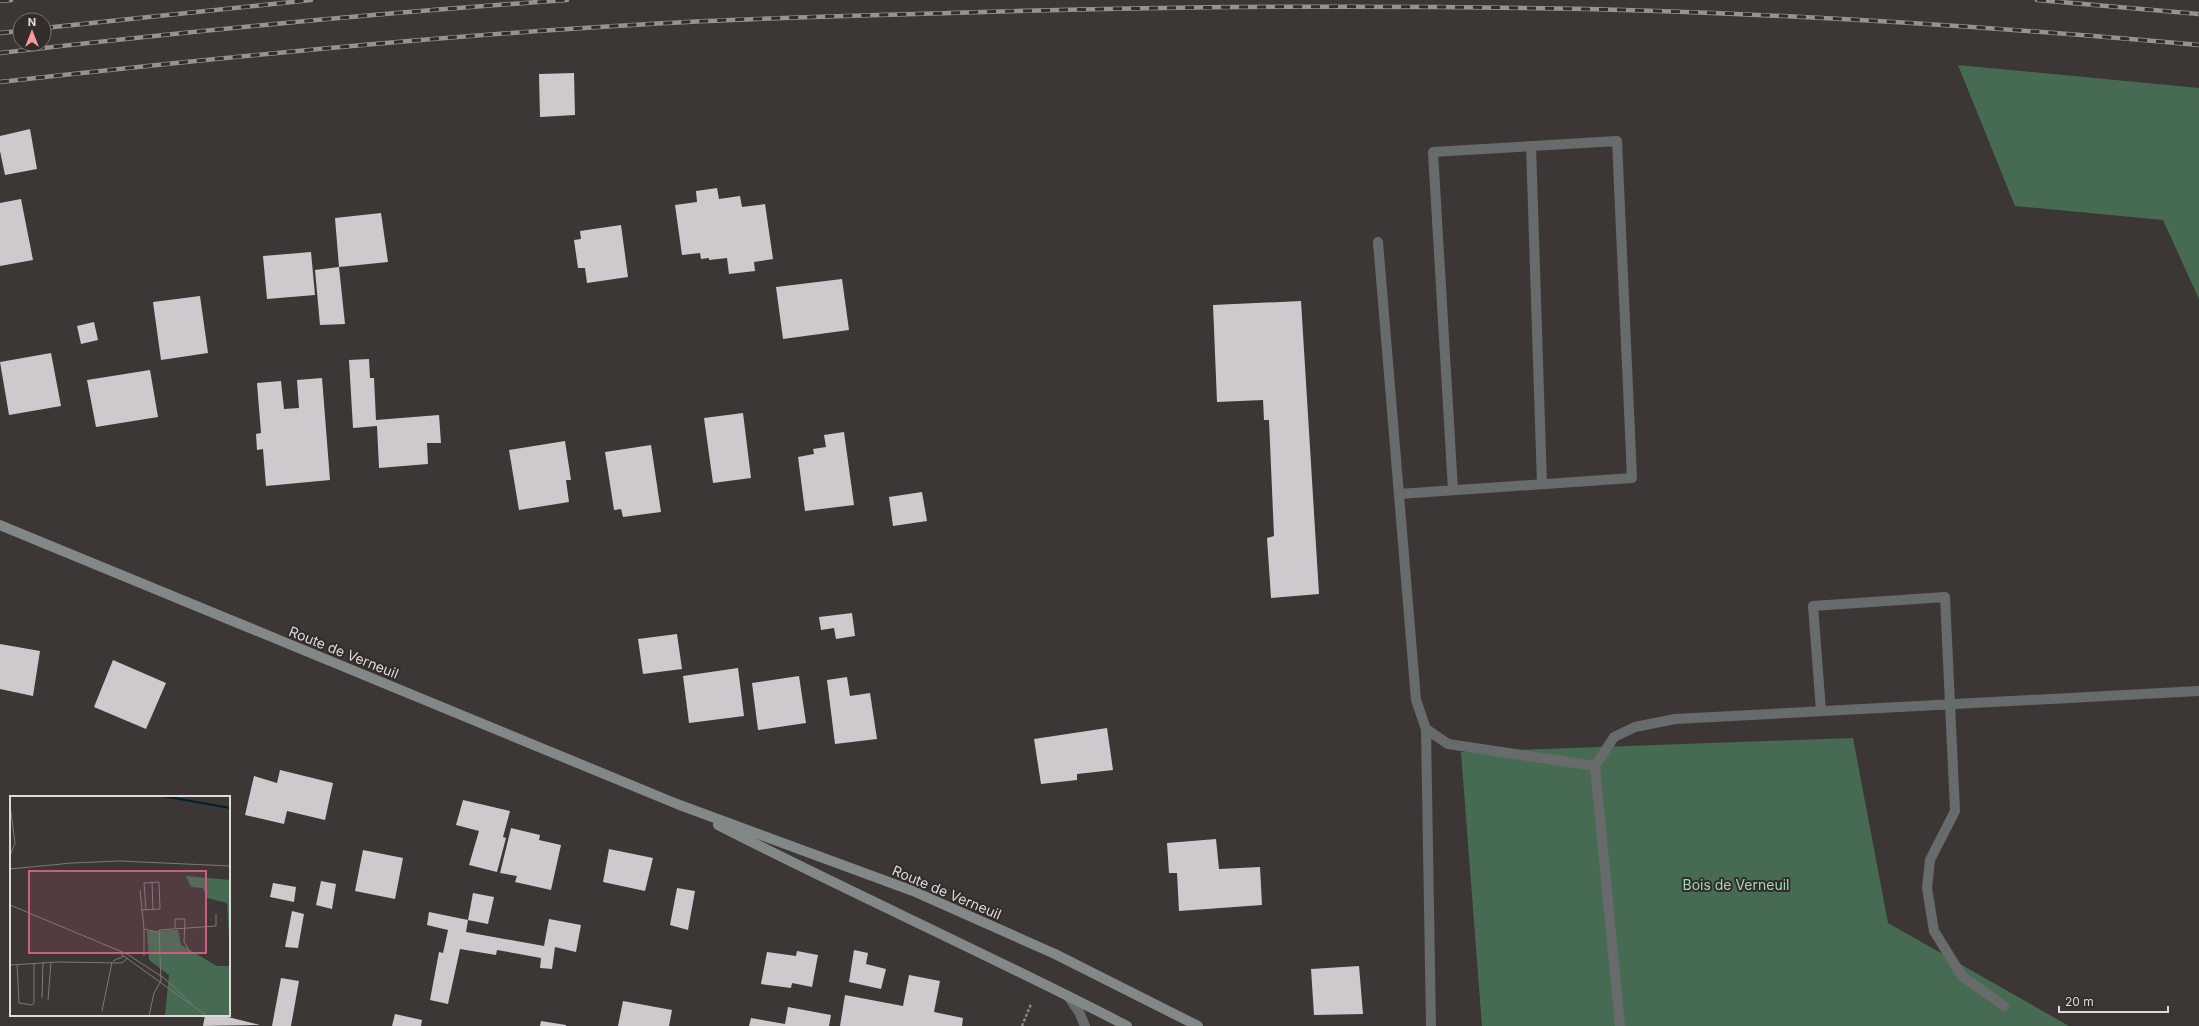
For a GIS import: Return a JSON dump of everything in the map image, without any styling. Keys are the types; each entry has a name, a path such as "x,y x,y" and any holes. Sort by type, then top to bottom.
{"main road":[{"name":"Route de Verneuil","path":"0,525 677,804 913,891 1055,954 1198,1026"},
{"name":"Route de Verneuil","path":"677,804 838,886 1041,981 1126,1026"}],"street":[{"path":"1399,494 1632,478 1617,141 1433,152 1453,490"},
{"path":"1531,146 1542,484"},
{"path":"1378,242 1416,700 1426,729 1431,1026"},
{"path":"1821,712 1813,606 1945,597 1955,811 1930,860 1927,888 1934,932 1962,976 2004,1006"},
{"path":"1620,1026 1595,766 1614,737 1635,727 1675,719 2199,691"},
{"path":"1426,729 1448,744 1595,766"},
{"path":"1068,996 1079,1012 1085,1026"}],"path":[{"path":"1022,1026 1033,999"}],"green space":[{"path":"1958,65 2199,88 2199,299 2163,220 2015,206"},
{"name":"Bois de Verneuil","path":"1853,738 1888,923 2069,1026 1482,1026 1461,752"}],"building":[{"path":"574,73 575,115 540,117 539,74"},
{"path":"30,129 37,169 5,175 0,151 0,136"},
{"path":"717,188 719,199 740,196 742,207 765,204 773,259 754,262 755,271 729,274 727,258 709,260 709,258 701,259 700,253 682,255 675,205 697,202 696,191"},
{"path":"21,199 33,260 0,266 0,203"},
{"path":"381,213 388,262 339,267 335,218"},
{"path":"621,225 628,277 587,283 585,268 578,268 574,240 581,239 580,231"},
{"path":"311,252 315,295 267,299 263,256"},
{"path":"339,267 345,324 320,325 315,270"},
{"path":"842,279 849,330 783,339 776,287"},
{"path":"200,296 208,353 161,360 153,302"},
{"path":"1301,301 1319,594 1271,598 1267,538 1274,536 1269,420 1264,420 1263,400 1217,402 1213,305"},
{"path":"94,322 98,340 81,344 77,326"},
{"path":"51,353 61,406 9,415 0,362"},
{"path":"369,359 370,378 374,378 376,420 439,415 441,443 427,443 428,464 379,468 377,426 353,428 349,360"},
{"path":"150,370 158,417 96,427 87,380"},
{"path":"322,378 330,480 266,486 263,449 257,450 256,434 261,433 257,383 281,381 284,409 299,408 297,380"},
{"path":"743,413 751,478 713,483 704,418"},
{"path":"844,432 854,505 805,511 798,457 814,454 813,449 826,447 824,435"},
{"path":"565,441 571,480 566,480 569,502 519,510 509,450"},
{"path":"651,445 661,512 623,517 621,509 614,510 605,452"},
{"path":"922,492 927,521 893,526 889,497"},
{"path":"852,613 855,636 836,639 834,628 821,630 819,617"},
{"path":"677,634 682,669 643,674 638,639"},
{"path":"0,644 40,651 33,696 0,689"},
{"path":"113,660 166,683 146,729 94,707"},
{"path":"738,668 744,716 689,723 683,676"},
{"path":"799,676 806,723 758,730 752,683"},
{"path":"847,677 850,696 870,693 877,739 835,744 827,680"},
{"path":"1107,728 1113,770 1077,774 1077,780 1041,784 1034,739"},
{"path":"280,770 333,783 325,820 287,811 284,824 245,815 254,776 277,783"},
{"path":"463,800 510,811 503,837 506,838 497,872 469,865 479,831 456,825"},
{"path":"511,828 540,835 539,840 561,845 551,890 515,882 517,876 500,873"},
{"path":"1216,839 1219,869 1260,867 1262,905 1179,911 1177,873 1169,873 1167,843"},
{"path":"609,849 653,858 645,891 603,882"},
{"path":"363,850 403,858 395,899 355,891"},
{"path":"321,881 336,884 332,909 316,905"},
{"path":"273,883 296,887 294,902 270,897"},
{"path":"677,888 695,891 688,930 670,925"},
{"path":"473,893 494,897 488,924 468,920"},
{"path":"292,911 304,914 298,948 285,947"},
{"path":"429,912 468,920 466,932 544,946 549,919 581,925 576,952 555,947 552,969 540,968 541,958 497,950 496,955 460,949 448,1004 430,1000 439,952 443,953 448,930 427,925"},
{"path":"854,950 868,953 866,964 886,969 881,989 849,982"},
{"path":"797,951 818,955 812,987 792,983 791,988 761,984 767,952 796,956"},
{"path":"1359,966 1363,1014 1314,1015 1311,969"},
{"path":"909,975 940,981 934,1012 963,1018 962,1026 840,1026 845,995 903,1006"},
{"path":"281,978 299,981 291,1026 272,1026"},
{"path":"623,1001 672,1010 669,1026 618,1026"},
{"path":"788,1007 831,1015 829,1026 749,1026 751,1018 785,1024"},
{"path":"395,1014 422,1020 421,1026 392,1026"},
{"path":"205,1016 224,1016 260,1025 203,1026"},
{"path":"541,1021 566,1025 566,1026 540,1026"}],"railway":[{"path":"0,1 11,0"},
{"path":"52,27 311,0"},
{"path":"0,53 284,23 567,0"},
{"path":"2037,0 2199,14"},
{"path":"0,82 325,48 569,29 762,19 1165,8 1453,7 1694,12 1947,25 2199,45"},
{"path":"0,33 12,32"}]}
